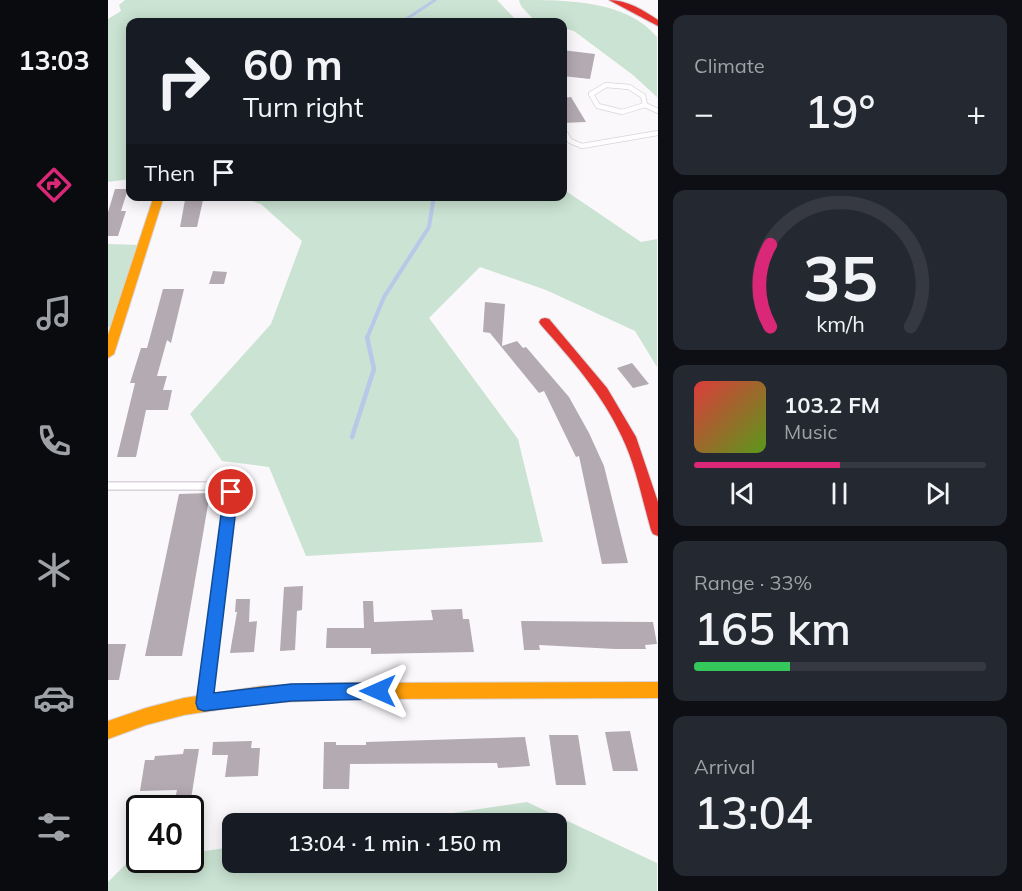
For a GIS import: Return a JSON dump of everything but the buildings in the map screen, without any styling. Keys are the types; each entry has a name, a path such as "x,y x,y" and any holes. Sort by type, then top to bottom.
{"street":[{"path":"613,0 642,13 657,24"},
{"path":"108,354 157,201"},
{"path":"545,322 588,371 618,415 642,471 657,530"},
{"path":"108,730 136,719 204,703 257,695 308,691 657,690"}],"lane":[{"path":"606,85 625,86 645,96 645,105 632,111 613,111 595,104 591,94 594,90 606,85"},
{"path":"645,105 657,111"},
{"path":"567,136 570,141 582,146 657,134"},
{"path":"108,486 217,486 231,492 204,703"}],"green space":[{"path":"125,0 497,0 514,18 126,18 126,180 108,182 108,19 121,11 119,5"},
{"path":"519,0 576,2 612,9 644,25 657,37 657,97 633,75 574,31 567,29 567,18 532,18 521,6"},
{"path":"567,192 641,242 657,239 657,367 635,331 546,290 480,267 429,318 518,439 543,542 306,556 269,467 222,461 190,414 271,324 302,241 261,204 252,201 567,201"},
{"path":"108,244 141,245 116,326 108,327"},
{"path":"527,802 550,813 453,813"},
{"path":"567,821 657,863 657,891 108,891 108,882 126,864 126,873 204,873 204,851 222,848 222,873 567,873"}],"waterway":[{"path":"408,18 435,0"},
{"path":"367,338 384,297 429,227 433,201"},
{"path":"352,437 374,369 367,338"}],"traffic: slow":[{"path":"108,354 157,201"},
{"path":"108,730 146,716 184,706 223,699 302,692 658,690"}],"traffic: jam":[{"path":"613,0 642,13 658,24"},
{"path":"545,322 592,377 621,421 638,460 658,530"}],"route":[{"path":"231,492 204,703 291,692 378,691"}]}
